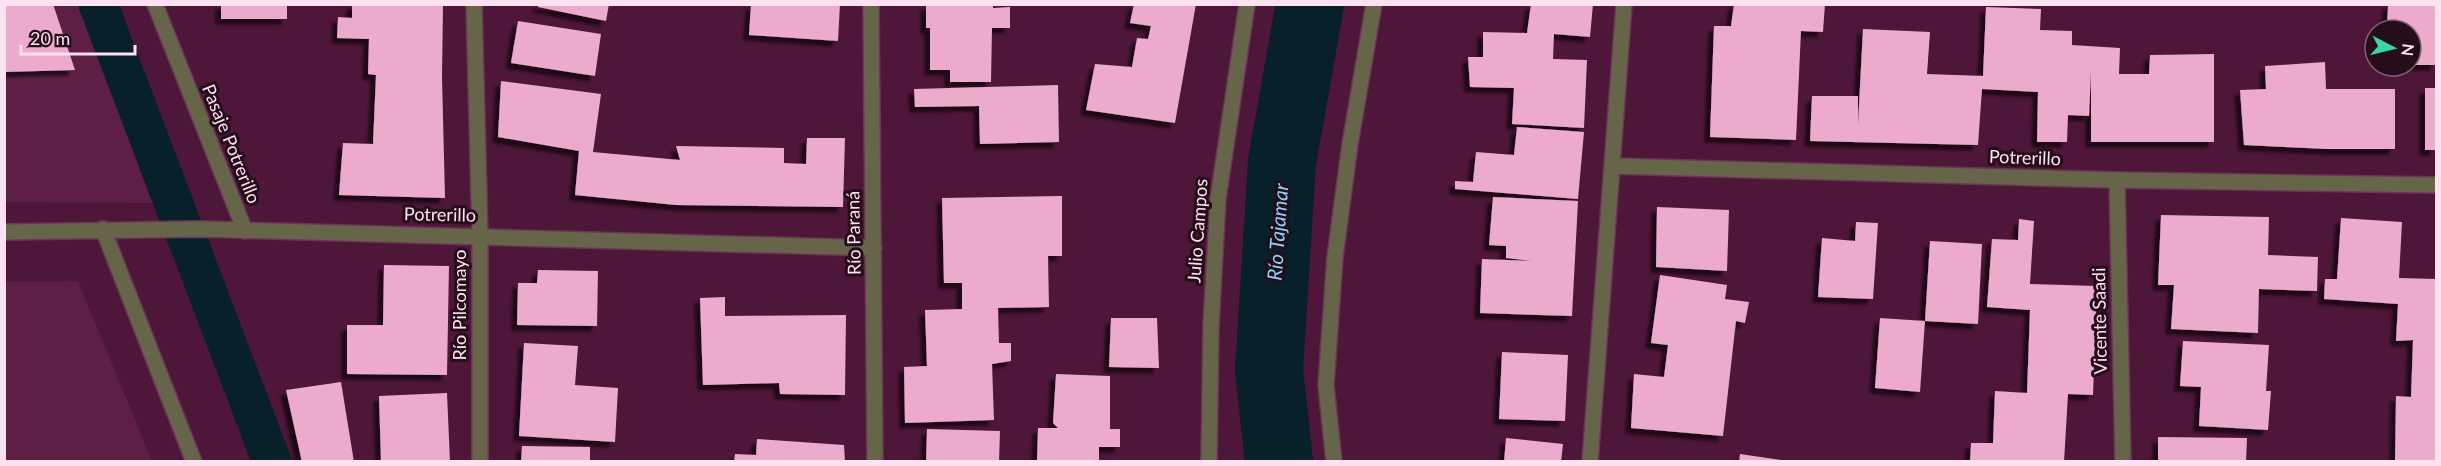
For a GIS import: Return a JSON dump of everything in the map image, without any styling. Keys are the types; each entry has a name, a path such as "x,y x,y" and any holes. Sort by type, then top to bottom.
{"street":[{"name":"Pasaje Potrerillo","path":"155,4 245,231"},
{"name":"Río Pilcomayo","path":"474,4 480,235 480,462"},
{"name":"Río Paraná","path":"871,4 875,462"},
{"name":"Julio Campos","path":"1209,462 1211,326 1218,199 1247,4"},
{"path":"1334,462 1326,385 1335,257 1350,144 1374,4"},
{"path":"1590,462 1624,4"},
{"name":"Potrerillo","path":"1613,166 2117,180 2436,185"},
{"name":"Vicente Saadi","path":"2117,180 2123,462"},
{"name":"Potrerillo","path":"4,232 201,229 480,235 874,248"},
{"path":"103,230 194,462"}],"shaded area":[{"path":"5,5 81,5 152,203 5,202"},
{"path":"78,281 152,461 5,461 5,282"}],"building":[{"path":"4,4 53,4 75,70 4,72"},
{"path":"221,4 287,4 287,19 221,19"},
{"path":"352,4 443,4 445,198 339,195 343,143 373,144 376,75 368,74 369,39 337,38 338,17 352,18"},
{"path":"538,4 609,4 606,21 538,7"},
{"path":"751,4 840,4 838,41 749,35"},
{"path":"926,4 993,4 993,8 1010,7 1010,28 992,28 991,82 950,82 950,70 930,70 930,28 926,28"},
{"path":"1134,4 1196,4 1175,123 1086,110 1095,64 1132,67 1137,38 1148,39 1151,26 1130,23"},
{"path":"1531,4 1593,4 1590,37 1554,34 1553,59 1587,60 1584,128 1512,124 1514,88 1470,87 1468,57 1483,57 1483,32 1527,33"},
{"path":"1734,4 1825,4 1823,32 1801,31 1796,140 1710,137 1714,26 1731,26"},
{"path":"2388,4 2436,4 2436,65 2423,65 2423,18 2387,18"},
{"path":"1986,7 2041,9 2040,30 2072,31 2072,45 2120,48 2119,74 2149,74 2150,55 2214,54 2214,142 2091,142 2091,71 2089,116 2068,115 2067,142 2037,142 2038,92 1982,89 1978,145 1810,141 1812,96 1858,96 1858,125 1863,29 1930,32 1927,74 1983,76"},
{"path":"518,21 601,34 595,76 511,63"},
{"path":"2325,62 2326,89 2395,89 2395,149 2327,149 2244,145 2240,90 2266,89 2265,66"},
{"path":"501,81 601,94 593,152 680,160 676,146 784,148 784,163 806,164 807,138 845,138 843,207 676,205 575,195 579,151 498,137"},
{"path":"1058,85 1059,142 980,144 979,106 915,107 914,89"},
{"path":"2425,88 2436,88 2436,150 2425,150"},
{"path":"1517,127 1584,132 1578,199 1455,189 1455,181 1473,182 1476,152 1514,155"},
{"path":"1062,196 1062,256 1048,256 1049,307 998,308 999,343 1011,343 1011,361 992,364 994,420 905,423 904,367 927,366 925,310 962,309 962,283 944,283 942,198"},
{"path":"1493,197 1578,201 1572,316 1480,313 1482,259 1533,261 1506,258 1506,246 1489,245"},
{"path":"1657,207 1729,210 1727,271 1656,267"},
{"path":"2161,215 2269,217 2268,255 2318,257 2317,291 2259,289 2258,333 2171,329 2174,285 2158,285"},
{"path":"2341,218 2402,222 2399,278 2436,279 2436,462 2395,462 2396,396 2411,397 2413,340 2396,341 2398,304 2324,299 2325,279 2337,279"},
{"path":"2019,219 2034,221 2030,284 2097,286 2093,395 2068,394 2064,462 1970,462 1971,443 1993,443 1995,391 2027,393 2030,310 1987,307 1992,239 2018,240"},
{"path":"1856,222 1878,223 1873,299 1818,297 1822,238 1855,241"},
{"path":"1930,241 1982,244 1978,324 1925,321"},
{"path":"384,265 449,266 447,375 347,374 347,325 383,325"},
{"path":"538,270 598,271 597,326 517,325 518,283 537,283"},
{"path":"1660,275 1727,285 1725,299 1749,302 1745,323 1736,321 1723,436 1631,428 1634,374 1664,377 1668,345 1651,343"},
{"path":"725,297 725,316 846,315 845,395 780,394 779,383 703,385 700,298"},
{"path":"1111,318 1157,318 1159,368 1109,367"},
{"path":"1880,318 1925,321 1920,392 1875,388"},
{"path":"2183,341 2269,345 2266,391 2271,391 2268,430 2199,426 2201,387 2180,386"},
{"path":"524,343 578,346 575,385 618,388 615,442 519,436"},
{"path":"1502,352 1568,355 1565,421 1499,419"},
{"path":"1056,374 1110,376 1110,429 1120,429 1120,447 1099,447 1099,462 1037,462 1038,428 1058,428 1053,423"},
{"path":"341,382 354,462 302,462 286,390"},
{"path":"447,393 450,462 381,461 379,396"},
{"path":"927,429 1000,431 999,462 926,462"},
{"path":"2158,437 2247,438 2246,462 2158,462"},
{"path":"1506,438 1563,444 1561,462 1504,462"},
{"path":"757,439 844,445 845,462 734,462 735,454 756,455"},
{"path":"522,446 590,447 590,462 521,462"},
{"path":"1740,454 1781,460 1781,462 1739,462"}],"waterway":[{"path":"98,4 272,462"},
{"name":"Río Tajamar","path":"1279,462 1269,370 1282,162 1310,4"}]}
